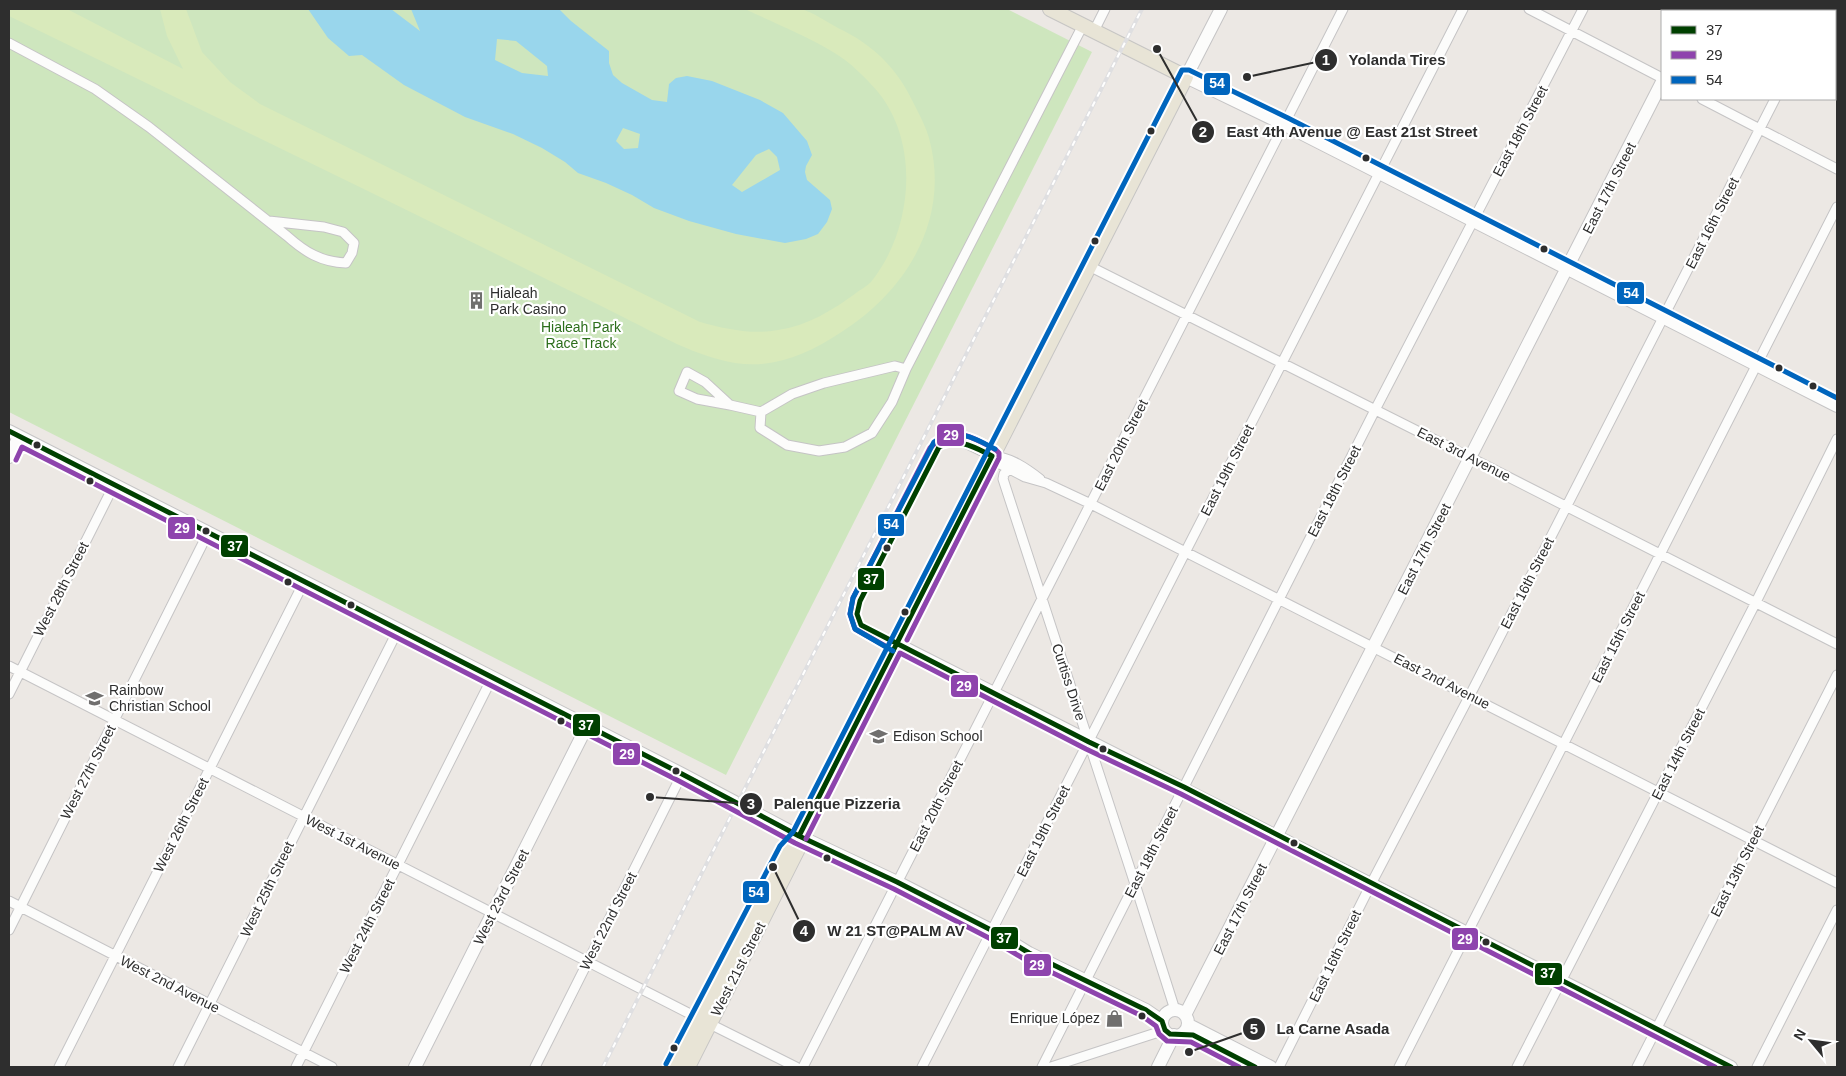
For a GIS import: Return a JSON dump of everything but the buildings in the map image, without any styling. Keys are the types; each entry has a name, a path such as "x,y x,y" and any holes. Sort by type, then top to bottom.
{"main road":[{"path":"1050,9 1186,77"},
{"name":"West 21st Street","path":"688,1067 704,1021 787,850 799,836 1186,77"},
{"name":"West 21st Street","path":"673,1067 704,1021"}],"street":[{"path":"761,412 760,428 787,445 820,451 845,447 872,433 892,402 906,369 1089,28 1105,9"},
{"path":"1221,9 1186,77 1285,125 1837,406"},
{"name":"East 20th Street","path":"803,1067 1343,9"},
{"name":"East 19th Street","path":"922,1067 1462,9"},
{"path":"1529,9 1661,77"},
{"name":"East 18th Street","path":"1042,1067 1375,410 1583,9"},
{"path":"9,43 95,89 148,127 303,250 337,263 346,263 352,253 354,243 344,232 324,227 269,222"},
{"name":"East 17th Street","path":"1158,1067 1175,1023 1277,836 1375,647 1661,84"},
{"path":"1704,100 1837,168"},
{"name":"East 16th Street","path":"1279,1067 1370,884 1470,695 1774,100"},
{"name":"East 15th Street","path":"1399,1067 1837,207"},
{"name":"East 3rd Avenue","path":"1089,266 1837,644"},
{"path":"730,405 704,382 687,372 679,391 697,399 761,412 792,394 824,384 895,366 906,369"},
{"path":"9,457 14,434 682,774 799,836 897,882 1020,946 1032,946 1086,978 1175,1023 1270,1067"},
{"name":"East 14th Street","path":"1517,1067 1756,602 1837,438"},
{"path":"962,441 992,456"},
{"name":"East 2nd Avenue","path":"992,456 1009,469 1025,477 1046,483 1090,504 1470,695 1837,883"},
{"name":"East 2nd Avenue","path":"992,456 1004,457 1029,470 1046,483"},
{"name":"Curtiss Drive","path":"1009,469 1004,474 1003,479 1135,884 1175,1023"},
{"name":"West 28th Street","path":"9,694 114,485"},
{"name":"West 27th Street","path":"9,930 208,533"},
{"name":"West 26th Street","path":"59,1067 304,582"},
{"name":"West 25th Street","path":"178,1067 398,630"},
{"path":"897,644 1088,742 1184,787 1370,884 1731,1067"},
{"name":"West 1st Avenue","path":"9,666 796,1067"},
{"name":"East 13th Street","path":"1637,1067 1837,676"},
{"name":"West 24th Street","path":"296,1067 492,678"},
{"name":"West 23rd Street","path":"415,1067 587,726"},
{"name":"West 22nd Street","path":"535,1067 682,774"},
{"name":"West 2nd Avenue","path":"9,901 332,1067"},
{"path":"1757,1067 1837,910"},
{"path":"1051,1067 1175,1023"},
{"path":"1175,1023 1193,1035 1255,1067"}],"green space":[{"name":"Hialeah Park Race Track","path":"796,8 806,10 874,50 893,70 908,93 928,134 934,168 934,196 928,224 918,249 904,273 886,296 864,316 840,333 803,353 777,362 749,364 720,360 665,338 9,16 9,9 67,9 183,69 167,36 160,9 186,9 202,52 230,82 260,104 700,322 748,332 768,331 799,325 838,305 866,286 871,282 885,261 903,213 906,188 905,162 901,137 892,113 878,92 863,75 833,52 745,9"},
{"name":"Hialeah Park Race Track","path":"9,9 1007,9 1092,52 726,775 9,412"}],"water":[{"path":"308,9 391,9 420,31 411,9 559,9 609,51 609,63 613,75 622,83 652,100 667,102 669,84 676,78 687,76 712,81 760,100 783,113 807,141 812,155 806,166 807,180 830,200 832,209 827,222 818,234 806,239 785,243 736,234 689,221 654,208 606,183 578,173 565,162 542,148 513,134 465,117 404,85 362,55 349,56 328,38","holes":["497,39 516,41 547,66 548,76 522,73 495,60","623,128 640,134 638,148 624,149 616,141","769,149 777,157 780,170 742,192 732,185 756,155"]}],"railway":[{"path":"603,1067 1142,9"}],"transit line":[{"name":"54","path":"666,1064 780,846 793,832 1182,70 1189,70 1288,118 1837,398"},
{"name":"37","path":"9,431 682,774 799,836 897,882 993,931 1029,953 1146,1010 1162,1021"},
{"name":"29","path":"887,647 855,629 850,614 853,598 930,448 938,440 946,436 954,434 970,437 996,450 999,453 999,458 907,640"},
{"name":"54","path":"893,651 855,629 850,614 853,598 934,442 950,435 958,435 973,438 995,449"},
{"name":"37","path":"992,456 966,444 953,443 939,447 860,601 857,614 861,625 1089,742 1184,787 1731,1067"},
{"name":"29","path":"16,460 22,447 679,781 795,843 894,889 989,938 1026,960 1142,1016 1156,1026 1159,1034 1167,1041 1191,1042 1239,1067"},
{"name":"37","path":"799,836 992,456"},
{"name":"29","path":"806,839 900,653 1086,749 1181,794 1715,1067"},
{"name":"37","path":"1162,1021 1165,1030 1170,1034 1193,1035 1255,1067"}],"place":[{"name":"East 4th Avenue @ East 21st Street","path":"1157,49"},
{"name":"Yolanda Tires","path":"1247,77"},
{"name":"Hialeah Park Casino","path":"476,301"},
{"name":"Rainbow Christian School","path":"95,698"},
{"name":"Edison School","path":"879,736"},
{"name":"Palenque Pizzeria","path":"650,797"},
{"name":"W 21 ST@PALM AV","path":"773,867"},
{"name":"Enrique López","path":"1114,1018"},
{"name":"La Carne Asada","path":"1189,1052"}]}
